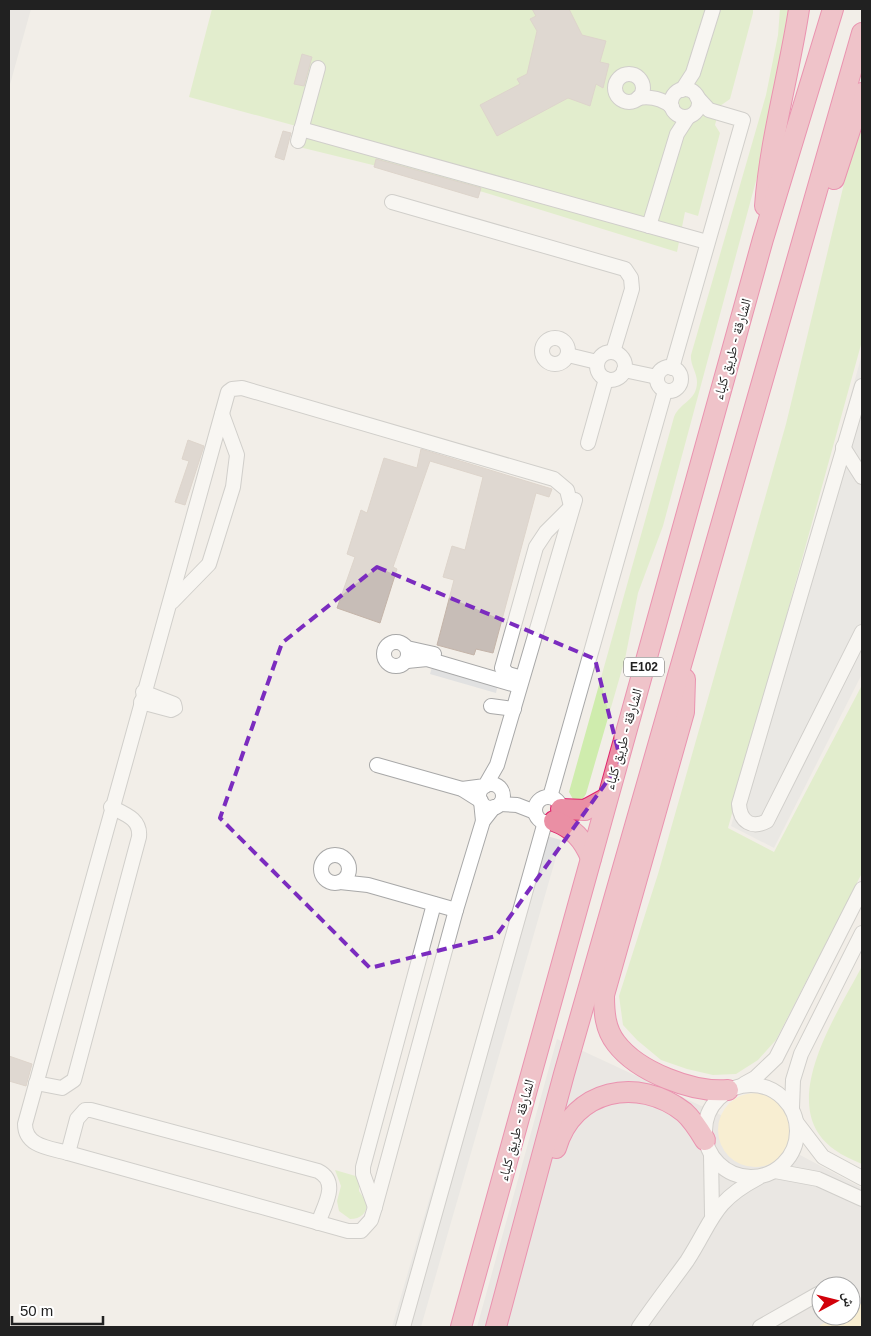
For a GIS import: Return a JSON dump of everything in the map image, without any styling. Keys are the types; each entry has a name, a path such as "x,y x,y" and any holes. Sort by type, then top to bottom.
{"highway":[{"path":"763,239 770,158 799,9"},
{"name":"الشارقة - طريق كلباء","path":"461,1327 763,239 833,9"},
{"name":"E102","path":"496,1327 567,1065 862,33"},
{"path":"751,421 766,394 790,333 832,184 862,93"},
{"path":"684,661 686,692 684,712 604,995 604,1012 608,1028 615,1043 626,1055 643,1065 690,1087 702,1090 735,1087"},
{"path":"547,811 585,810 607,798"},
{"path":"547,811 577,835 591,858"},
{"path":"504,1327 560,1135 571,1117 583,1106 597,1098 613,1093 641,1093 670,1103 684,1113 696,1125 708,1148"}],"street":[{"path":"676,134 672,100 687,93 713,9"},
{"path":"318,68 300,135 707,242"},
{"path":"672,368 743,120 709,110 687,93 640,92 663,101 683,117 709,110"},
{"path":"649,226 676,134 698,107 687,93"},
{"path":"392,202 625,269 631,278 632,289 613,352"},
{"path":"613,352 624,360 624,370 619,378 606,379 598,373 597,362 603,354 613,352"},
{"path":"568,355 597,362"},
{"path":"664,368 672,368 678,372 680,383 672,391 665,391 659,386 657,377 664,368"},
{"path":"624,370 657,377"},
{"path":"588,443 606,379"},
{"path":"862,386 739,804 739,813 744,820 751,824 760,825 767,821 862,632"},
{"path":"242,388 554,480 566,490 571,506 497,766 496,799 483,821 456,910 375,1207 367,1226 355,1232 34,1144 26,1135 25,1124 36,1083 224,408 228,392 232,389 242,388"},
{"path":"403,1327 665,391"},
{"path":"850,425 862,401"},
{"path":"170,605 211,560 228,508 237,466 235,450 224,408"},
{"path":"212,448 231,455 237,466"},
{"path":"843,448 862,477"},
{"path":"502,668 536,547 546,532 571,506"},
{"path":"183,559 200,563 211,560"},
{"path":"502,668 486,670 407,654 521,682"},
{"path":"502,668 521,682"},
{"path":"492,706 514,708"},
{"path":"377,765 496,799 547,811"},
{"path":"485,786 497,766"},
{"path":"462,789 493,784 496,799"},
{"path":"36,1083 62,1088 74,1080 140,837 136,821 112,807"},
{"path":"368,885 349,867 347,862 338,856 328,857 324,860 321,870 325,879 335,883 368,885 456,910"},
{"path":"340,882 346,878 349,867"},
{"path":"712,1215 708,1148 704,1125 708,1111 716,1099 735,1087 755,1078 776,1058 862,888"},
{"path":"375,1207 364,1177 363,1167 434,904"},
{"path":"792,1108 793,1080 801,1054 862,933"},
{"path":"639,1327 687,1260 712,1215 733,1193 759,1177 774,1171 783,1164 793,1150 797,1134 797,1123 792,1108 783,1096 771,1088 757,1084 735,1087"},
{"path":"68,1153 76,1126 85,1117 97,1112 311,1171 321,1184 326,1199 318,1223"},
{"path":"797,1123 823,1157 862,1178"},
{"path":"708,1148 720,1166 732,1173 745,1177 759,1177"},
{"path":"774,1171 818,1179 862,1199"},
{"path":"760,1327 811,1298"}],"highlighted area":[{"path":"377,567 595,659 621,762 496,936 370,968 220,818 282,643"}],"shaded area":[{"path":"9,9 31,9 9,88"},
{"path":"862,354 862,674 774,848 731,826"},
{"path":"434,660 499,679 496,693 430,674"},
{"path":"536,833 561,840 421,1327 392,1327"},
{"path":"557,1039 753,1130 862,1188 862,1327 477,1327"}],"green space":[{"path":"212,9 753,9 753,13 730,99 720,106 715,125 720,133 698,216 685,212 677,252 483,192 291,145 296,126 189,97"},
{"path":"780,9 797,9 791,51 663,526 638,593 625,659 586,794 582,800 574,801 569,792 674,417 696,388 697,378 691,355 766,95 778,35"},
{"path":"862,109 862,341 728,828 774,852 862,685 862,873 776,1040 758,1060 736,1074 713,1075 661,1060 637,1040 623,1025 619,996 658,874 786,424"},
{"path":"862,966 862,1164 835,1150 817,1132 810,1110 810,1085 816,1060 827,1034"},
{"path":"335,1170 359,1177 359,1191 367,1203 365,1212 360,1217 350,1219 339,1211 337,1201 341,1186"}],"sand":[{"path":"755,1093 776,1099 786,1109 792,1130 786,1151 776,1161 755,1167 734,1161 724,1151 718,1130 724,1109 734,1099"},
{"path":"861,1304 862,1327 817,1327 861,1326"}],"building":[{"path":"532,9 569,9 582,35 606,41 600,62 609,64 603,88 596,84 590,106 568,98 497,136 480,105 520,84 517,79 527,74 537,31 530,19 536,16"},
{"path":"302,54 312,57 304,86 294,84"},
{"path":"283,131 291,133 284,160 275,157"},
{"path":"376,159 481,188 478,198 374,167"},
{"path":"188,440 204,446 185,505 175,502 189,461 182,459"},
{"path":"421,449 552,489 549,497 536,493 493,653 476,649 474,655 437,645 454,580 443,577 452,546 465,550 483,477 430,461 393,567 397,569 380,623 337,608 355,557 347,554 361,510 367,513 384,458 417,468"},
{"path":"9,1056 32,1064 26,1086 9,1081"}]}
